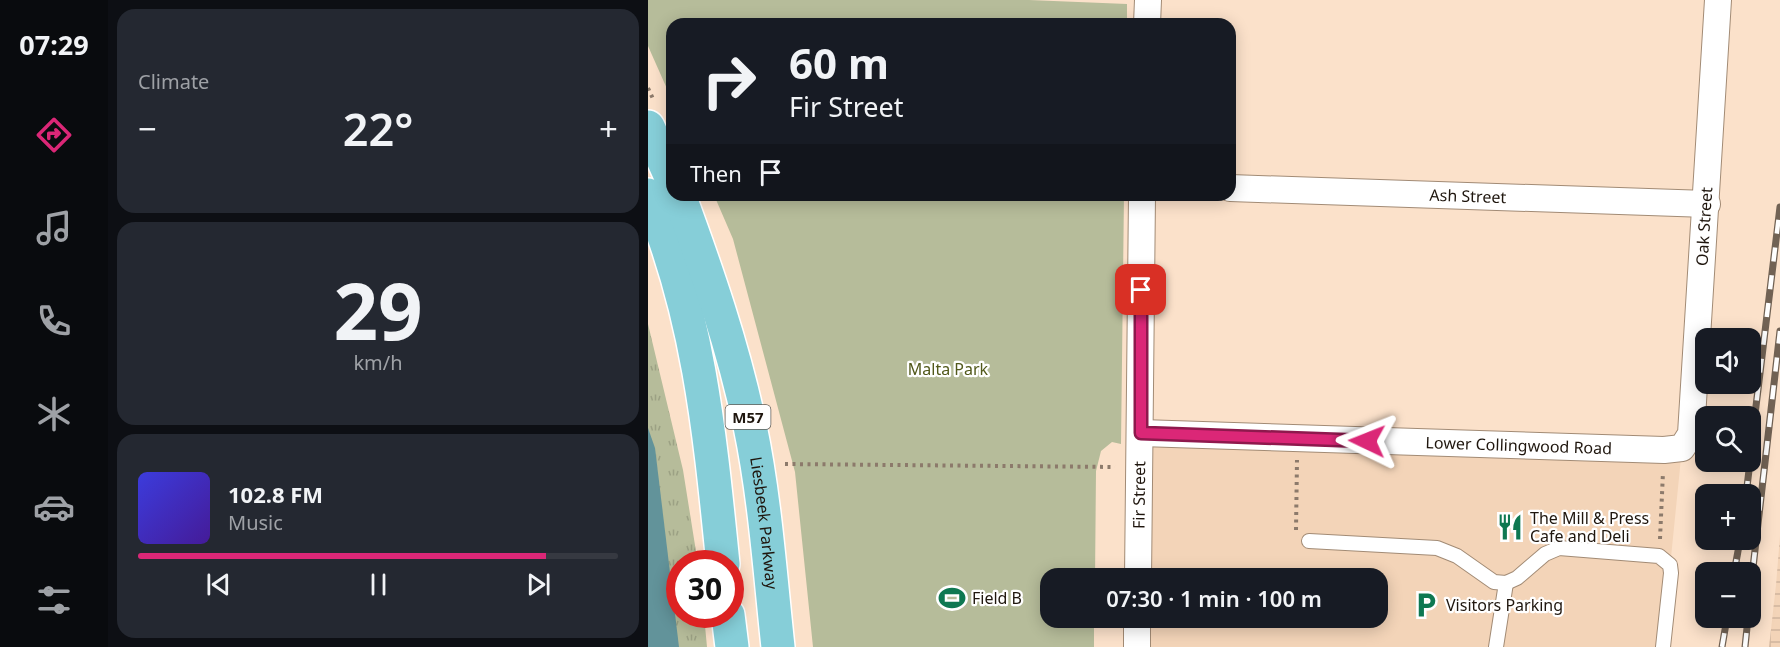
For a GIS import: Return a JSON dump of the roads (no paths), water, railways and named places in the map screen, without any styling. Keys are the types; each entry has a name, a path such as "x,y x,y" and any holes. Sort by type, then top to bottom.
{"main road":[{"path":"648,127 666,166"},
{"name":"M57","path":"648,195 674,262 690,318 706,402 722,550"},
{"name":"Liesbeek Parkway","path":"681,201 709,275 732,349 746,409 765,526 778,647"},
{"path":"730,628 732,647"}],"street":[{"path":"1147,18 1148,0"},
{"name":"Oak Street","path":"1682,448 1691,434 1718,0"},
{"name":"Ash Street","path":"1236,188 1707,204"},
{"name":"Fir Street","path":"1138,568 1142,201"},
{"name":"Lower Collingwood Road","path":"1141,433 1664,450 1682,448"},
{"path":"1137,628 1137,647"}],"lane":[{"path":"1309,541 1437,549 1457,556 1494,582 1506,583 1517,579 1545,554 1559,548 1659,556 1670,565 1671,573 1663,647"},
{"path":"1496,647 1506,583"}],"water":[{"path":"648,428 655,448 667,550 666,628 677,628 679,647 648,647"}],"railway":[{"path":"1756,406 1780,207"},
{"path":"1754,562 1780,331"},
{"path":"1747,484 1749,472"},
{"path":"1736,562 1738,550"},
{"path":"1722,647 1725,628"},
{"path":"1745,647 1747,628"}],"place":[{"name":"The Mill & Press Cafe and Deli","path":"1510,527"},
{"name":"Field B","path":"952,598"},
{"name":"Visitors Parking","path":"1426,605"}],"park label":[{"name":"Malta Park","path":"948,369"}]}
